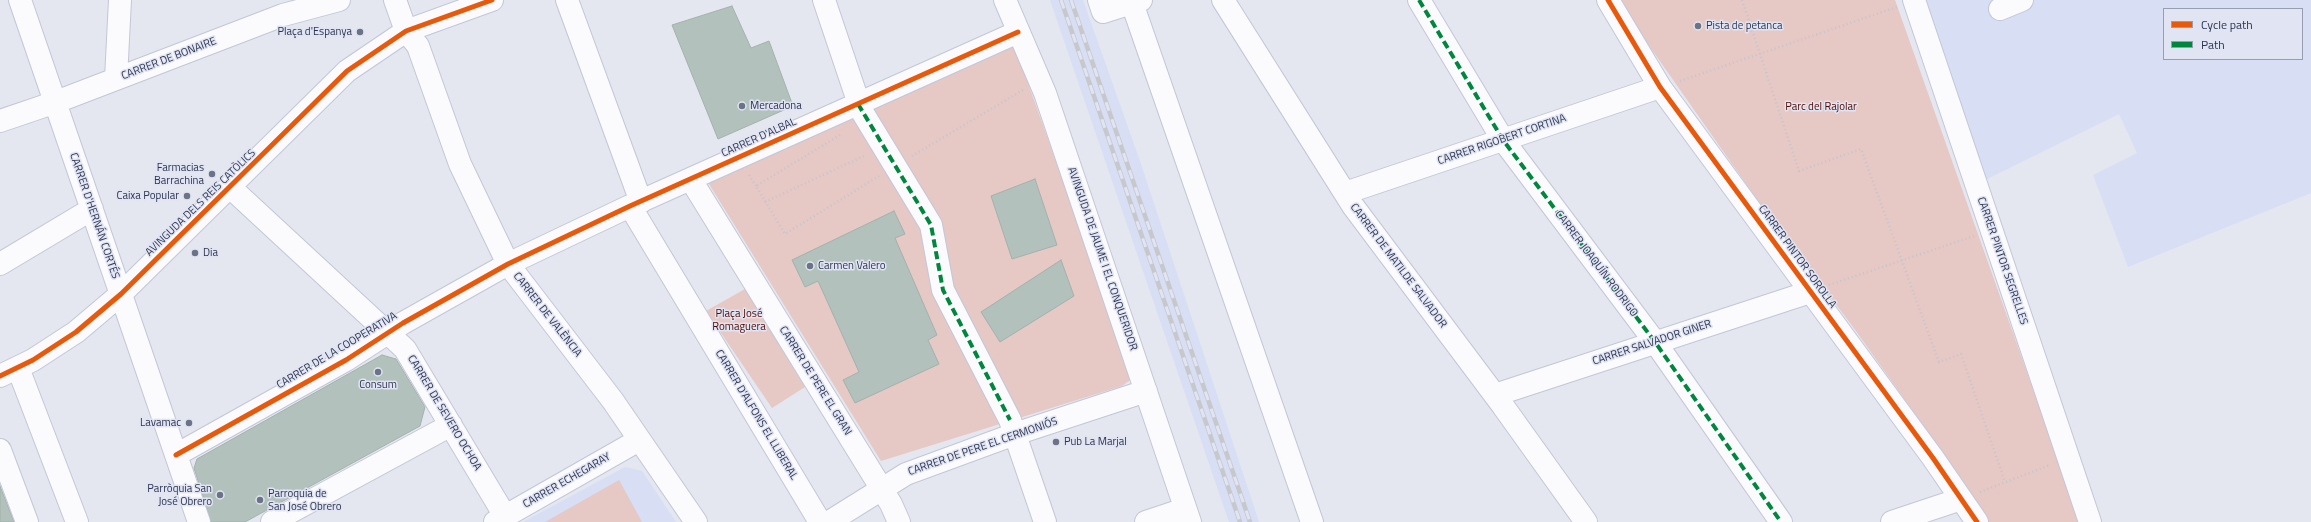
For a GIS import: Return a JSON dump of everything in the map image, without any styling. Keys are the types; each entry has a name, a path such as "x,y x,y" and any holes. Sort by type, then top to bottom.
{"street":[{"name":"CARRER D'HERNÁN CORTÉS","path":"20,0 199,522"},
{"path":"116,79 120,0"},
{"name":"CARRER DE BONAIRE","path":"0,121 116,79 281,8 339,0"},
{"name":"CARRER DE VALÈNCIA","path":"395,0 406,31 418,46 460,164 508,264 570,344 696,522"},
{"name":"AVINGUDA DELS REIS CATÒLICS","path":"9,372 33,360 76,332 121,294 231,188 347,71 406,31 492,0"},
{"name":"CARRER D'ALFONS EL LLIBERAL","path":"567,0 636,204 820,522"},
{"path":"824,0 862,112 931,226 944,290 1012,427 1045,522"},
{"name":"AVINGUDA DE JAUME I EL CONQUERIDOR","path":"1005,0 1040,81 1188,516"},
{"name":"CARRER DE MATILDE SALVADOR","path":"1223,0 1344,193 1495,395 1586,522"},
{"name":"CARRER JOAQUÍN RODRIGO","path":"1419,0 1503,140 1655,342 1781,522"},
{"name":"CARRER PINTOR SOROLLA","path":"1608,0 1660,87 1977,522"},
{"path":"2000,9 2022,0"},
{"path":"1101,6 1137,1 1312,522"},
{"name":"CARRER PINTOR SEGRELLES","path":"1914,1 2090,522"},
{"name":"CARRER D'ALBAL","path":"508,264 691,180 862,112 1018,32"},
{"name":"CARRER RIGOBERT CORTINA","path":"1344,193 1660,87"},
{"name":"CARRER DE PERE EL GRAN","path":"691,180 882,489 899,522"},
{"name":"CARRER DE SEVERO OCHOA","path":"231,188 406,349 451,425 500,519"},
{"path":"0,264 92,209"},
{"name":"CARRER DE LA COOPERATIVA","path":"176,455 346,360 403,323 508,264"},
{"name":"CARRER SALVADOR GINER","path":"1495,395 1810,292"},
{"path":"9,372 77,522"},
{"name":"CARRER DE PERE EL CERMONIÓS","path":"829,522 906,474 1012,427 1146,391"},
{"path":"272,522 451,425"},
{"name":"CARRER ECHEGARAY","path":"500,519 639,440"},
{"path":"0,450 27,522"},
{"path":"1892,522 1961,499"},
{"path":"1146,522 1188,516"}],"path":[{"path":"1742,0 1799,170 1861,149 1903,260 1939,362 1961,354 2005,482"},
{"path":"1660,87 1914,1"},
{"path":"862,112 756,186 785,234 894,166 1040,81"},
{"path":"765,202 883,147"},
{"path":"1810,292 1991,230"},
{"path":"1961,499 2068,458"}],"shaded area":[{"path":"1050,0 1083,0 1140,161 1259,522 1229,522"},
{"path":"1923,0 2311,0 2311,193 2128,267 2093,175 2137,153 2119,114 1981,182"},
{"path":"625,467 642,471 676,522 523,522"}],"green space":[{"name":"Parc del Rajolar","path":"1620,0 1895,0 2080,522 1987,522 1972,494 1853,327 1763,208 1631,20"},
{"path":"1013,41 1133,378 1122,386 881,461 704,176"},
{"name":"Plaça José Romaguera","path":"745,289 805,387 772,408 706,311"},
{"path":"619,480 642,522 545,522"}],"building":[{"path":"732,6 751,48 769,41 793,106 718,139 672,25"},
{"path":"1035,179 1057,245 1012,259 991,196"},
{"path":"894,211 905,234 895,238 937,335 928,340 939,364 855,403 843,380 859,372 818,281 805,287 792,260"},
{"path":"1061,260 1074,296 1000,342 981,312"},
{"path":"382,355 396,359 425,407 420,426 245,522 211,522 194,468 197,459"},
{"path":"0,486 14,522 0,522"}],"railway":[{"path":"1061,0 1240,522"},
{"path":"1071,0 1250,522"}],"marked path":[{"path":"1419,0 1503,140 1655,342 1781,522"},
{"path":"858,104 931,225 943,290 1010,420"}],"cycle path":[{"path":"0,376 33,360 76,332 121,294 347,71 406,31 492,0"},
{"path":"1608,0 1660,87 1933,458 1977,522"},
{"path":"176,455 346,360 403,323 508,264 630,206 1018,32"}],"place":[{"name":"Pista de petanca","path":"1698,26"},
{"name":"Plaça d'Espanya","path":"360,32"},
{"name":"Mercadona","path":"742,106"},
{"name":"Farmacias Barrachina","path":"212,174"},
{"name":"Caixa Popular","path":"187,196"},
{"name":"Dia","path":"195,253"},
{"name":"Carmen Valero","path":"810,266"},
{"name":"Consum","path":"378,372"},
{"name":"Lavamac","path":"189,423"},
{"name":"Pub La Marjal","path":"1056,442"},
{"name":"Parròquia San José Obrero","path":"220,495"},
{"name":"Parroquia de San José Obrero","path":"260,500"}]}
